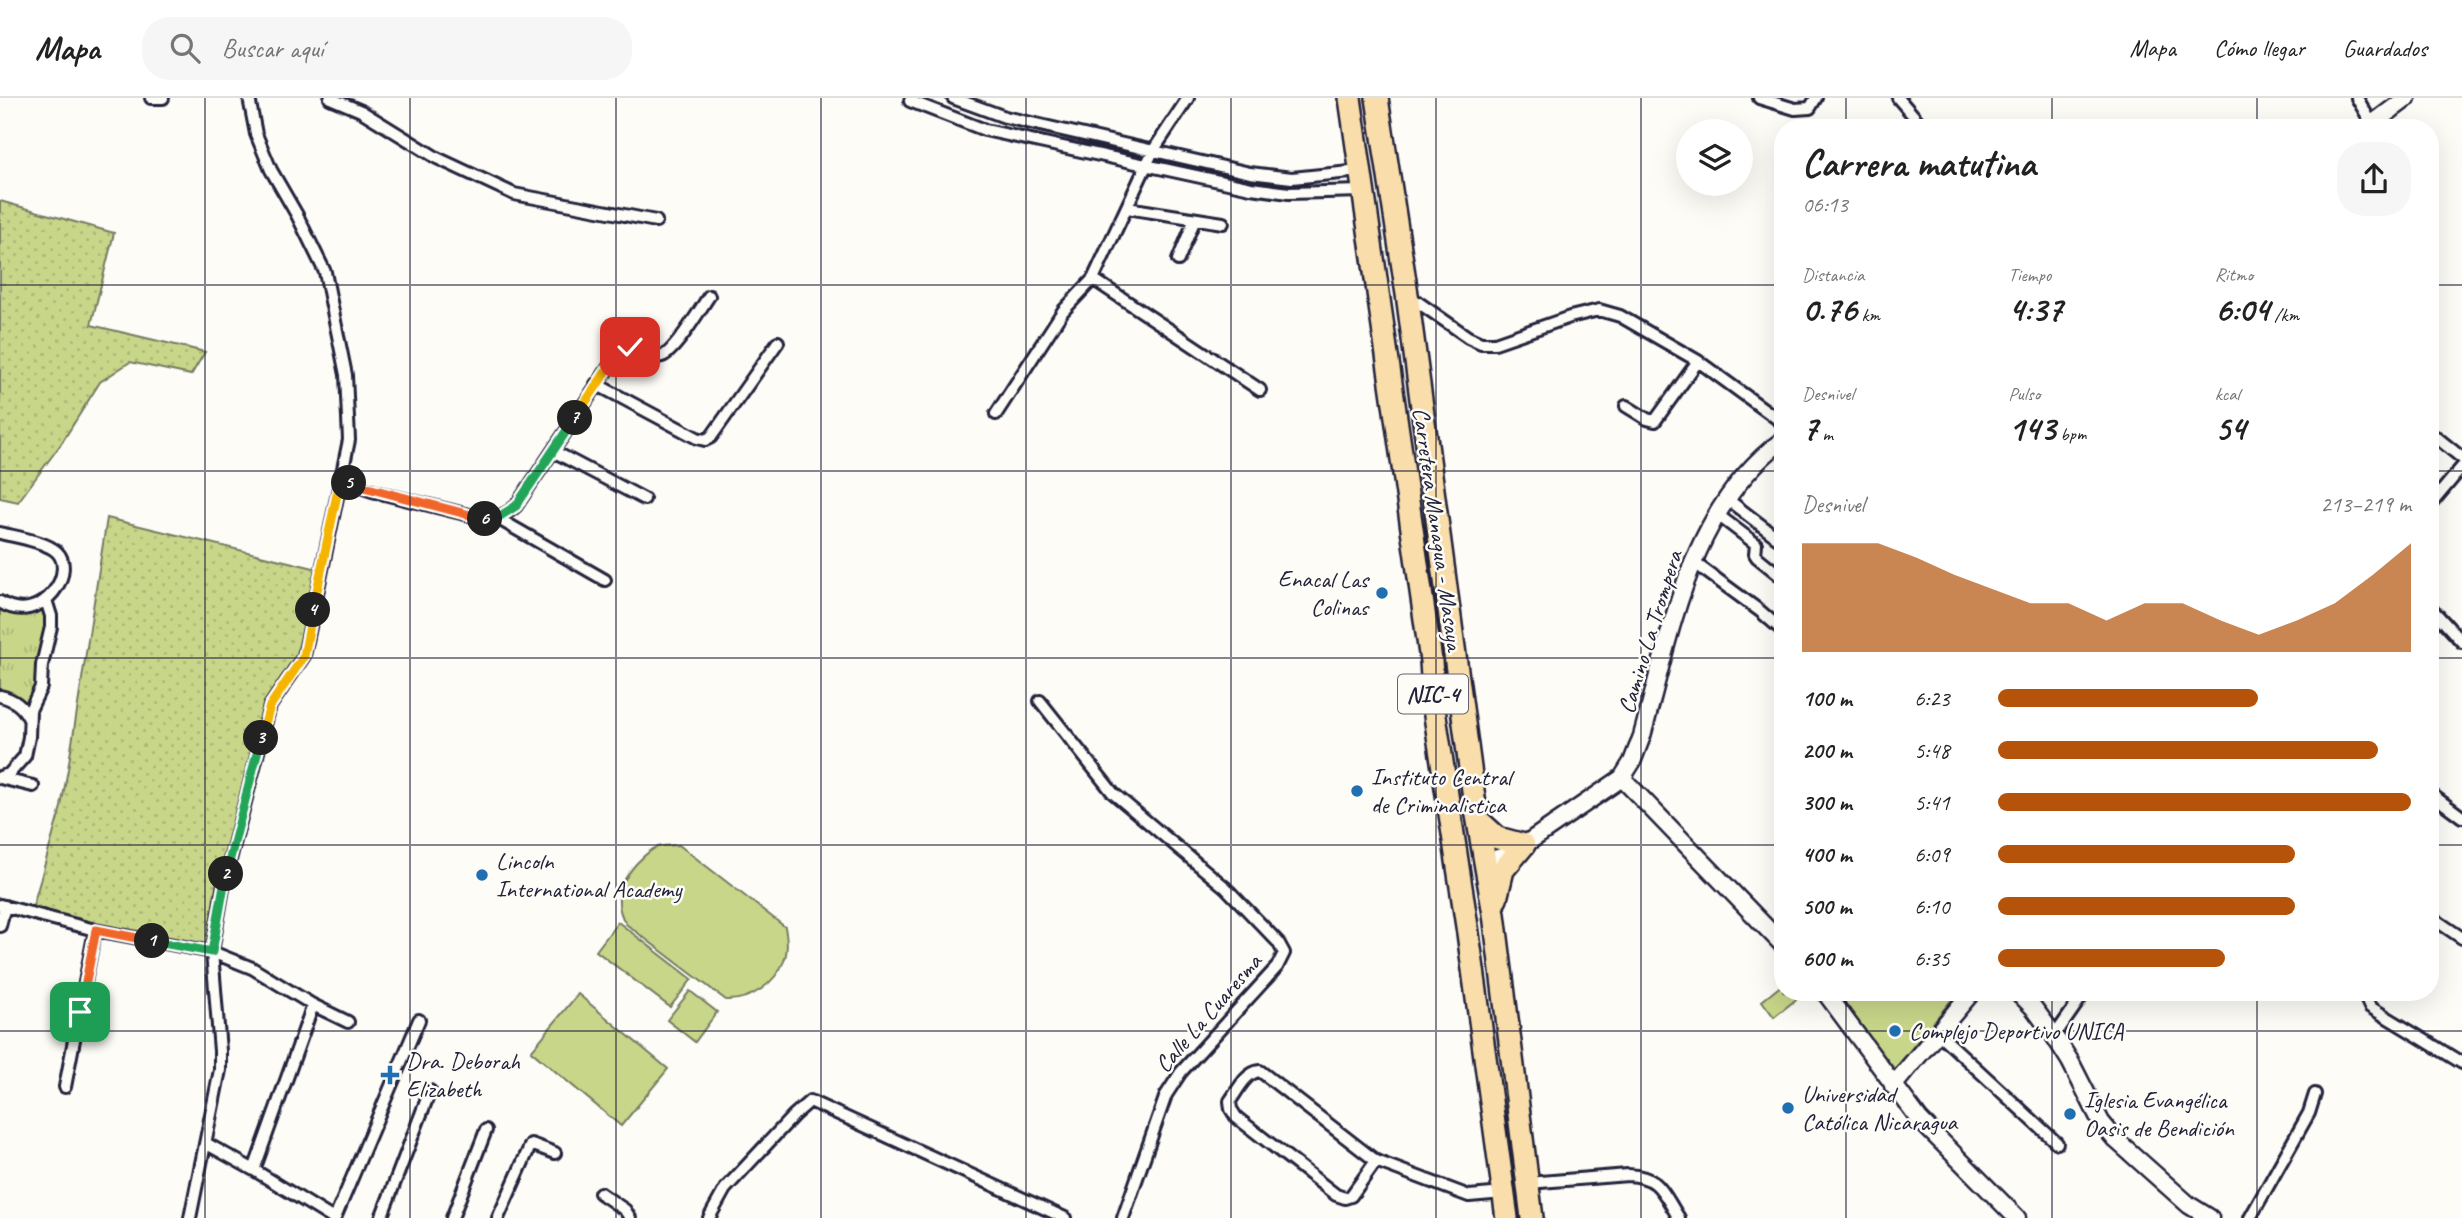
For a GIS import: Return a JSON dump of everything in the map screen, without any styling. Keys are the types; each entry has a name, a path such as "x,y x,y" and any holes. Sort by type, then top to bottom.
{"highway":[{"name":"Carretera Managua - Masaya","path":"1350,98 1507,1218"},
{"name":"Carretera Managua - Masaya","path":"1377,98 1407,294 1478,820 1494,914 1532,1218"},
{"path":"1434,709 1442,719 1457,820 1466,841 1486,862 1473,894 1468,933"},
{"path":"1478,820 1498,838 1524,845 1503,870 1496,890 1494,914"}],"street":[{"path":"151,98 163,98"},
{"path":"190,1218 207,1143 219,1070 220,1051 212,952 224,883 270,706 304,656 349,440 345,375 325,272 271,170 256,134 248,98"},
{"path":"330,98 361,111 437,158 514,194 656,221"},
{"path":"911,98 910,101 985,130 1251,188 1289,193 1361,181"},
{"path":"953,98 1005,117 1250,173 1361,181"},
{"path":"996,414 1063,311 1093,279 1145,166 1188,98"},
{"path":"1759,98 1795,109 1810,108 1816,98"},
{"path":"1898,98 1916,119"},
{"path":"2357,98 2367,119"},
{"path":"2379,119 2407,98"},
{"path":"1127,208 1223,223"},
{"path":"1178,260 1195,219"},
{"path":"1093,279 1260,390"},
{"path":"1407,294 1468,337 1481,342 1495,343 1599,310 1620,316 1698,361 1774,417"},
{"path":"340,480 372,491 485,519 497,518 516,506 596,384 623,350 630,347 656,356 669,352 709,296"},
{"path":"596,384 696,438 705,440 711,437 778,342"},
{"path":"1626,405 1647,419 1655,421 1698,361"},
{"path":"2439,439 2462,458"},
{"name":"Camino La Trompera","path":"1622,778 1632,762 1642,736 1692,561 1727,499 1751,469 1774,447"},
{"path":"553,451 644,499"},
{"path":"2439,494 2462,467"},
{"path":"1727,499 1774,535"},
{"path":"1718,515 1756,544 1757,557 1774,571"},
{"path":"497,518 604,580"},
{"path":"0,533 52,548 64,563 54,594 46,600 29,609 15,609 0,602"},
{"path":"1692,561 1774,623"},
{"path":"0,778 9,775 25,756 29,719 33,702 41,687 51,627 46,600"},
{"path":"2439,617 2462,642"},
{"path":"0,696 9,698 23,708 29,719"},
{"name":"Calle La Cuaresma","path":"1040,701 1113,793 1226,888 1278,942 1284,953 1278,967 1181,1072 1166,1095 1123,1218"},
{"path":"0,778 33,786"},
{"path":"1486,862 1524,845 1622,778 1774,936"},
{"path":"2439,800 2462,817"},
{"path":"0,926 2,906 96,930 212,952 253,968 313,1005 348,1022"},
{"path":"2439,922 2462,938"},
{"path":"65,1087 96,930"},
{"path":"1832,1001 1920,1120 2010,1215"},
{"path":"1893,1086 1964,1001"},
{"path":"2027,1001 2053,1034 2101,1122 2115,1139 2189,1205 2210,1218"},
{"path":"2053,1034 2079,1001"},
{"path":"2365,1001 2370,1007 2462,1063"},
{"path":"254,1170 313,1005"},
{"path":"207,1143 334,1218 419,1020"},
{"path":"1937,1032 2057,1143"},
{"path":"1376,1161 1351,1196 1345,1198 1336,1195 1236,1117 1231,1110 1230,1101 1250,1074 1255,1070 1259,1071 1376,1161 1469,1196 1504,1193"},
{"path":"381,1218 429,1091"},
{"path":"2250,1218 2309,1113 2315,1094"},
{"path":"709,1218 726,1189 810,1101 1065,1218"},
{"path":"452,1218 486,1130"},
{"path":"498,1218 531,1144 555,1153"},
{"path":"1528,1183 1644,1176 1656,1181 1679,1218"},
{"path":"600,1193 625,1210 630,1218"}],"green space":[{"path":"0,201 114,233 91,325 205,352 191,375 130,362 100,382 61,444 18,502 0,498"},
{"path":"107,518 322,570 304,656 270,706 212,952 31,913 61,807"},
{"path":"46,600 51,616 29,719 0,696 0,601 29,609"},
{"path":"679,845 785,927 787,944 784,961 775,977 761,990 744,998 726,1000 626,924 619,908 619,900 622,885 630,871 657,847"},
{"path":"618,922 692,979 670,1007 596,951"},
{"path":"690,991 717,1012 695,1042 667,1020"},
{"path":"1774,991 1774,1001 1794,1001 1774,1017 1762,1001"},
{"path":"578,994 668,1069 621,1126 531,1051"},
{"name":"Complejo Deportivo UNICA","path":"1842,1001 1951,1001 1895,1069 1890,1070"}],"place":[{"name":"Enacal Las Colinas","path":"1382,593"},
{"name":"Instituto Central de Criminalistica","path":"1357,791"},
{"name":"Lincoln International Academy","path":"482,875"},
{"name":"Complejo Deportivo UNICA","path":"1895,1031"},
{"name":"Dra. Deborah Elizabeth","path":"390,1075"},
{"name":"Universidad Católica Nicaragua","path":"1788,1108"},
{"name":"Iglesia Evangélica Oasis de Bendición","path":"2070,1114"}],"route":[{"path":"80,1012 96,930 212,952 224,883 270,706 304,656 340,480 372,491 485,519 497,518 516,506 596,384 617,355 630,347"}]}
